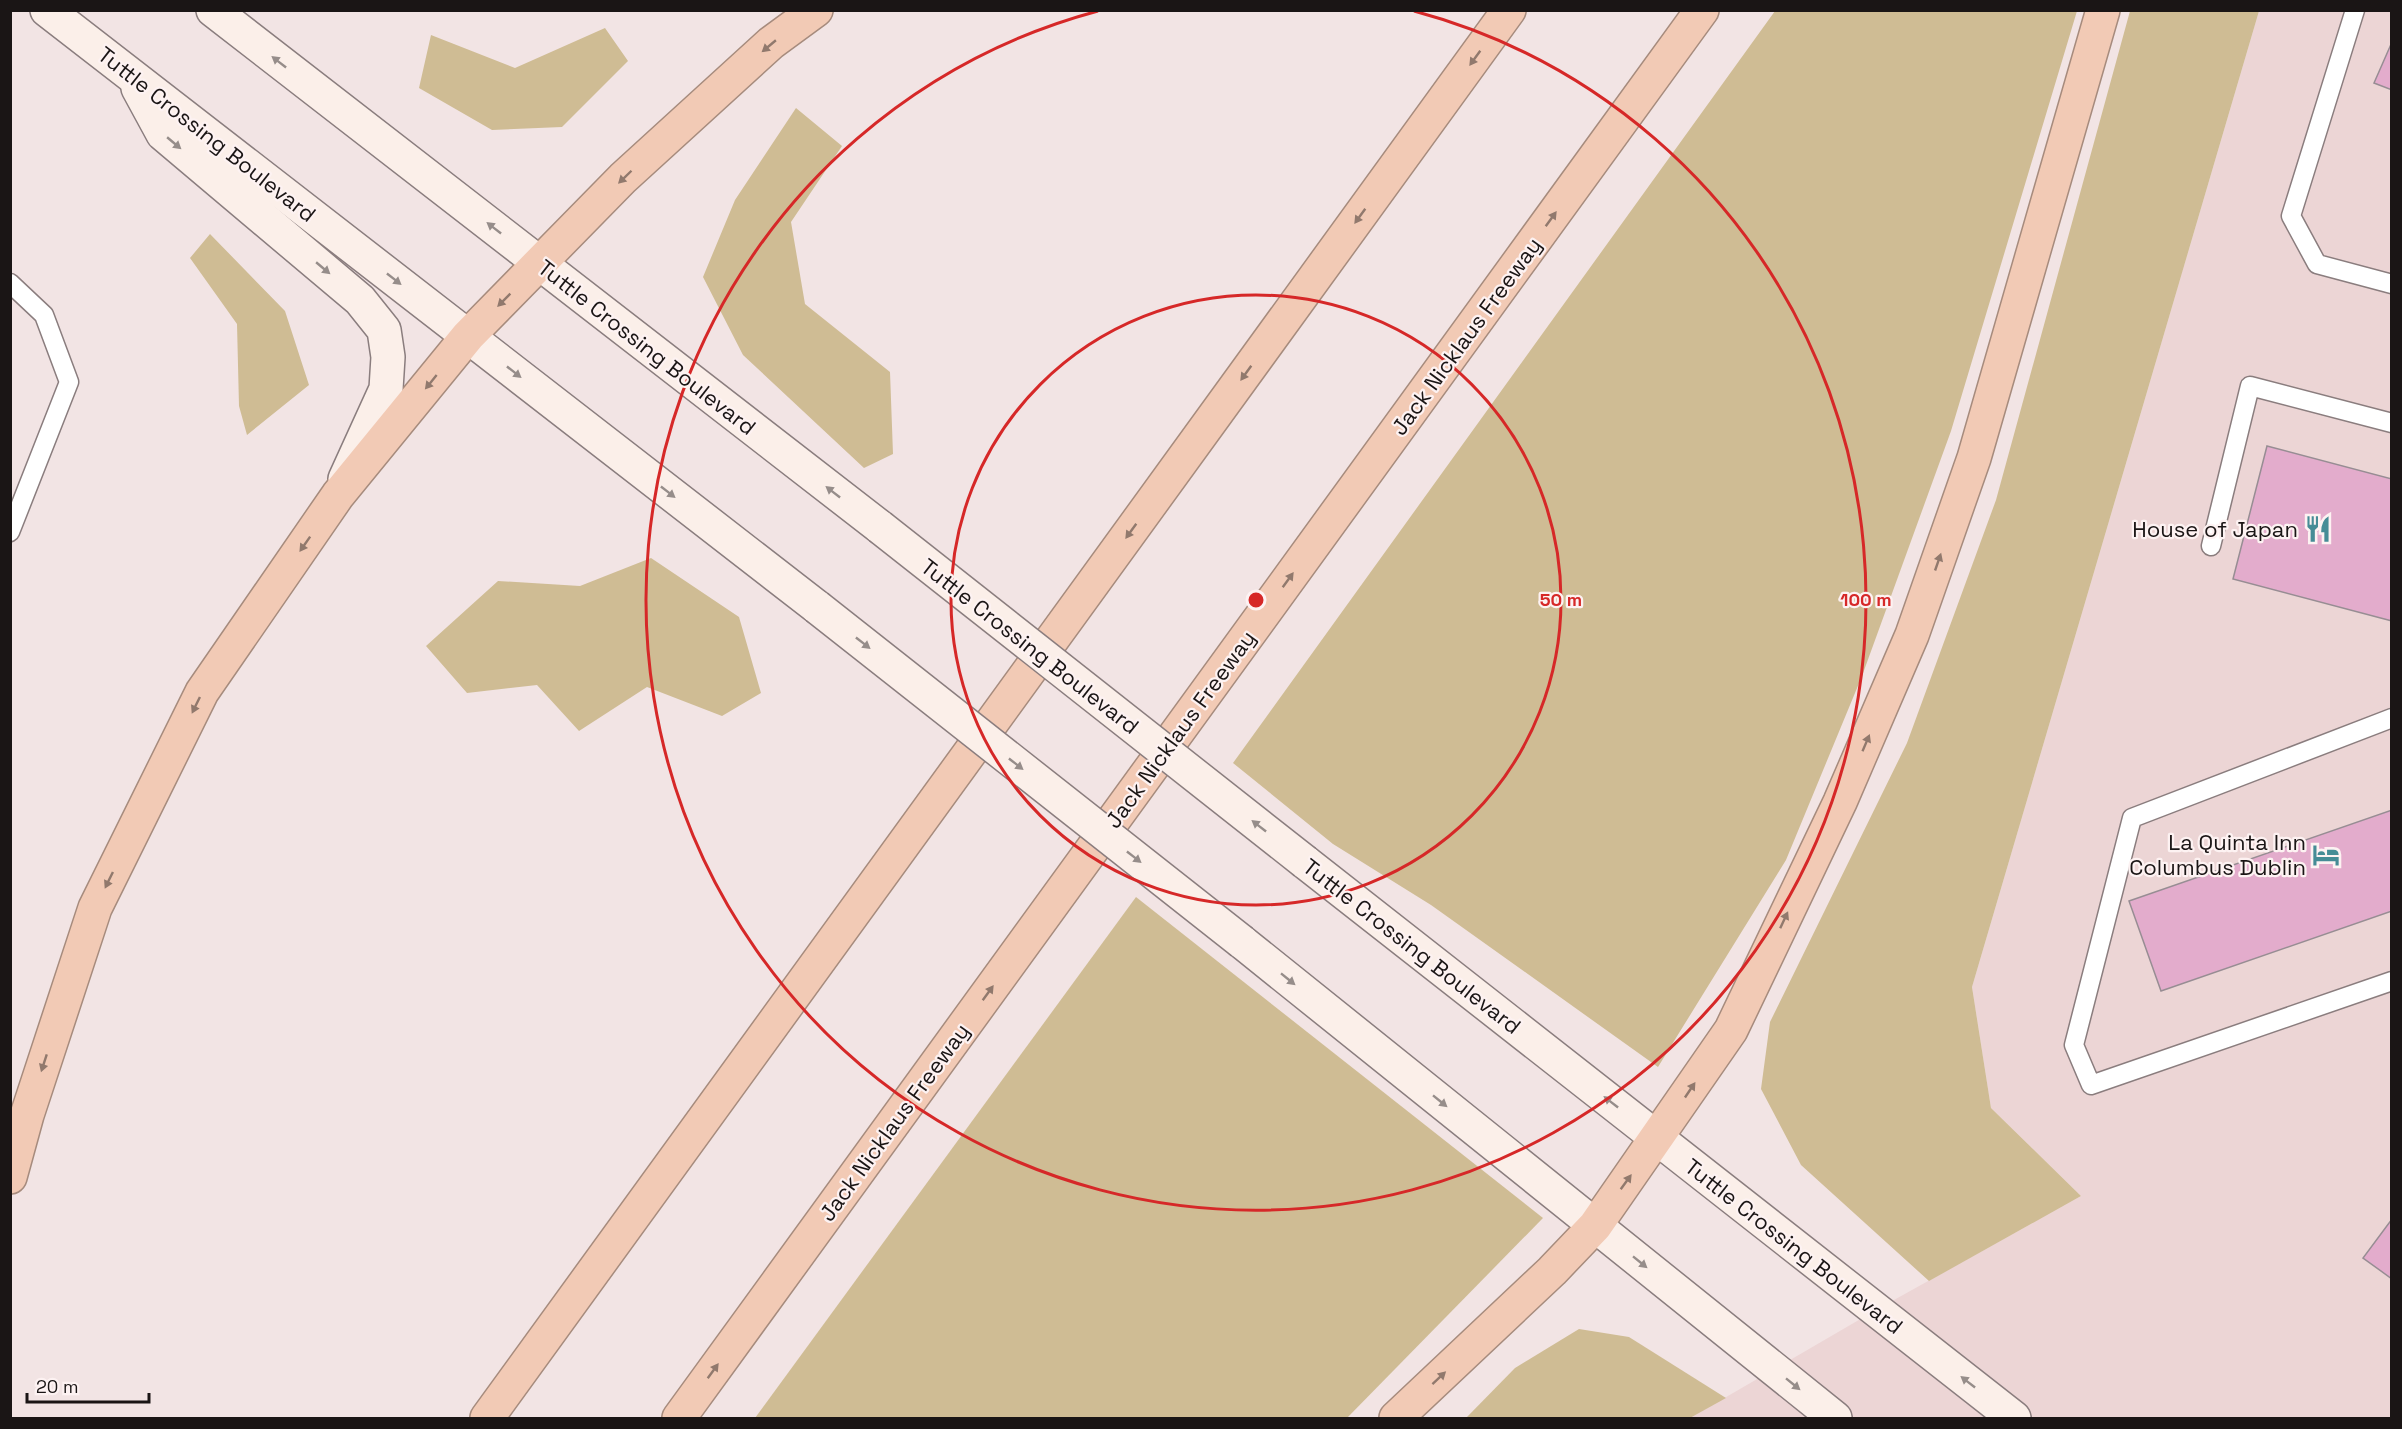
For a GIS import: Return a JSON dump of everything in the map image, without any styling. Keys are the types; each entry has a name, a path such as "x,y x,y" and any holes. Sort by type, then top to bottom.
{"highway":[{"path":"10,1177 27,1115 95,908 202,693 338,495 468,336 623,178 771,43 816,10"},
{"path":"487,1419 1509,10"},
{"name":"Jack Nicklaus Freeway","path":"679,1419 1702,10"},
{"path":"1396,1419 1552,1271 1595,1226 1731,1030 1840,802 1912,635 1974,458 2103,10"}],"main road":[{"name":"Tuttle Crossing Boulevard","path":"47,10 817,607 1242,942 1835,1419"},
{"name":"Tuttle Crossing Boulevard","path":"213,10 879,527 2014,1419"},
{"path":"132,76 163,134 360,300 384,330 388,357 386,389 338,495"}],"lane":[{"path":"2355,10 2291,216 2317,264 2391,284"},
{"path":"10,283 44,315 69,382 10,532"},
{"path":"2211,546 2250,386 2391,423"},
{"path":"2391,718 2132,818 2074,1045 2091,1085 2391,981"}],"shaded area":[{"path":"1775,11 2077,11 1951,431 1862,676 1786,860 1658,1067 1431,905 1333,844 1233,763"},
{"path":"2130,11 2259,11 1972,987 1991,1108 2081,1196 1929,1281 1801,1165 1761,1089 1770,1022 1907,743 1996,500"},
{"path":"2259,11 2391,11 2391,1418 1690,1418 1876,1310 2081,1196 1991,1108 1972,987"},
{"path":"605,28 628,61 562,127 492,130 419,88 431,35 515,68"},
{"path":"796,108 842,146 791,222 805,304 890,372 893,454 864,468 743,355 703,277 735,200"},
{"path":"210,234 285,311 309,385 247,435 239,406 237,324 190,258"},
{"path":"651,558 739,617 761,693 722,716 647,687 579,731 537,685 467,693 426,646 498,581 580,586"},
{"path":"1136,897 1543,1218 1347,1418 755,1418"},
{"path":"1579,1329 1629,1337 1726,1398 1690,1418 1466,1418 1515,1368"}],"building":[{"path":"2392,42 2392,90 2374,83"},
{"name":"House of Japan","path":"2267,446 2392,479 2392,621 2233,579"},
{"name":"La Quinta Inn Columbus Dublin","path":"2392,810 2392,911 2161,991 2129,901"},
{"path":"2392,1219 2392,1279 2363,1258"}],"place":[{"name":"House of Japan","path":"2318,529"},
{"name":"La Quinta Inn Columbus Dublin","path":"2326,855"}]}
